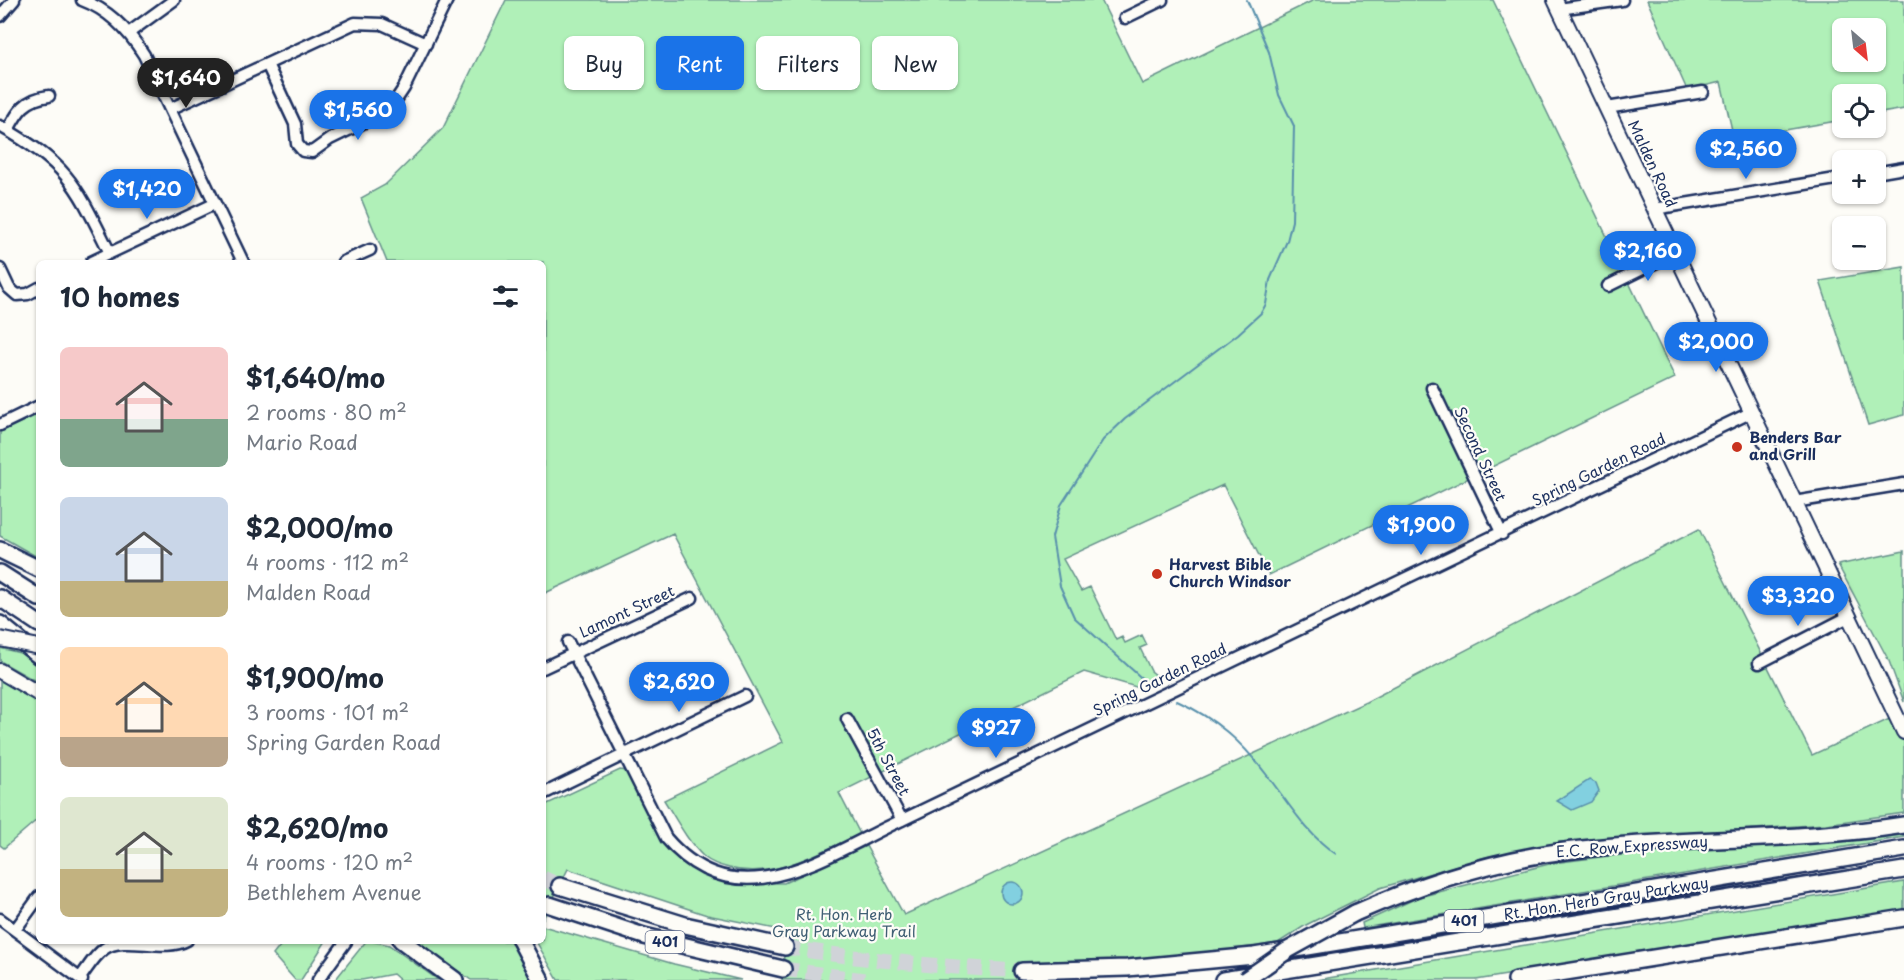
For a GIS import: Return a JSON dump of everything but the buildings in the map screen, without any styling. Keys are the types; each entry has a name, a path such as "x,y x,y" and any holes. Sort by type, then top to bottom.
{"highway":[{"path":"0,550 36,568"},
{"path":"0,573 36,596"},
{"path":"0,598 36,622"},
{"path":"0,624 36,654"},
{"name":"E.C. Row Expressway","path":"1244,980 1288,950 1355,913 1439,880 1543,854 1610,846 1803,837 1904,825"},
{"name":"Rt. Hon. Herb Gray Parkway","path":"1022,971 1127,968 1254,956 1904,849"},
{"name":"Rt. Hon. Herb Gray Parkway","path":"1223,980 1904,870"},
{"name":"401","path":"560,886 685,925 785,946"},
{"name":"401","path":"550,905 644,936 783,969"},
{"path":"1516,980 1904,918"},
{"path":"406,944 455,980"},
{"path":"522,944 541,980"}],"main road":[{"name":"Malden Road","path":"1557,4 1904,732"},
{"path":"0,639 36,646"},
{"path":"0,671 36,691"}],"street":[{"path":"0,16 14,0"},
{"path":"82,0 105,12 130,32 144,55 242,260"},
{"path":"130,32 174,0"},
{"path":"267,64 295,124 297,144 303,151 312,152 330,139 388,109 404,88 447,0"},
{"path":"1125,18 1162,0"},
{"path":"1557,4 1622,0"},
{"path":"170,109 336,31 364,21 390,26 426,44"},
{"path":"1607,108 1703,93"},
{"path":"49,96 34,99 22,106 4,128 39,149 67,174 85,202 110,253"},
{"path":"1886,171 1904,168"},
{"path":"1654,209 1832,180"},
{"path":"95,260 214,204"},
{"path":"348,260 370,250"},
{"path":"1608,286 1675,253"},
{"path":"0,269 9,288 17,295 28,294 36,290"},
{"name":"Second Street","path":"1432,388 1502,534"},
{"path":"0,425 36,407"},
{"name":"Spring Garden Road","path":"568,642 666,838 692,862 729,879 761,880 779,876 902,820 1502,534 1752,412"},
{"path":"1794,502 1904,484"},
{"name":"Lamont Street","path":"546,667 692,598"},
{"path":"1759,663 1850,616"},
{"path":"546,793 746,696"},
{"name":"5th Street","path":"848,719 902,820"},
{"path":"15,930 36,901"},
{"path":"0,919 81,979 102,951 112,945 177,944"},
{"path":"318,980 343,944"}],"green space":[{"path":"506,0 1101,0 1142,84 1314,0 1493,0 1675,378 1269,575 1223,485 1063,559 1081,591 1090,587 1116,640 1122,637 1125,643 1142,635 1147,645 1140,648 1151,671 1157,676 1143,689 1084,672 839,793 860,834 796,862 780,867 746,871 729,868 706,859 682,830 664,800 783,742 673,534 546,593 546,260 386,260 361,198 385,185 443,128"},
{"path":"1647,0 1904,0 1904,109 1886,112 1886,84 1832,84 1832,122 1734,139 1721,82 1687,90"},
{"path":"1904,267 1904,415 1868,425 1820,281"},
{"path":"36,415 36,556 0,536 0,432"},
{"name":"Rt. Hon. Herb Gray Parkway Trail","path":"1699,529 1812,755 1896,716 1904,732 1904,813 1826,824 1560,842 1486,857 1380,888 1306,925 1278,943 1179,957 1092,962 1023,962 1021,980 782,980 786,931 707,915 568,869 546,913 546,805 620,770 627,771 661,837 675,855 696,870 725,882 784,883 866,846 904,915 1366,702"},
{"path":"1904,551 1904,702 1889,661 1838,565"},
{"path":"0,648 20,653 36,665 36,681 0,661"},
{"path":"0,679 36,700 36,821 4,848 0,845"},
{"path":"1904,829 1904,837 1363,928 1362,923 1419,897 1553,863 1663,849 1743,847 1842,840"},
{"path":"1904,882 1904,910 1476,980 1316,980"},
{"path":"546,927 674,964 741,980 558,980 538,944 546,944"},
{"path":"282,944 324,944 301,980 295,980 273,955"},
{"path":"364,944 385,944 438,980 400,980 393,974 362,980 335,980"},
{"path":"420,944 514,944 533,980 471,980"}],"water":[{"path":"1589,780 1596,783 1599,791 1591,802 1572,810 1557,801"},
{"path":"1012,882 1020,885 1023,893 1020,901 1012,904 1004,901 1001,893 1004,885"}],"waterway":[{"path":"1148,684 1074,617 1060,586 1052,537 1061,505 1103,440 1125,419 1238,334 1261,313 1266,304 1270,280 1287,241 1292,221 1294,126 1279,95 1269,52 1247,0"},
{"path":"1177,701 1203,715 1237,741 1257,762 1306,827 1336,854"}],"tunnel":[{"path":"546,879 560,886"},
{"path":"785,947 903,962 1022,971"},
{"path":"783,969 864,980"}],"place":[{"name":"Benders Bar and Grill","path":"1737,447"},
{"name":"Harvest Bible Church Windsor","path":"1157,574"}]}
